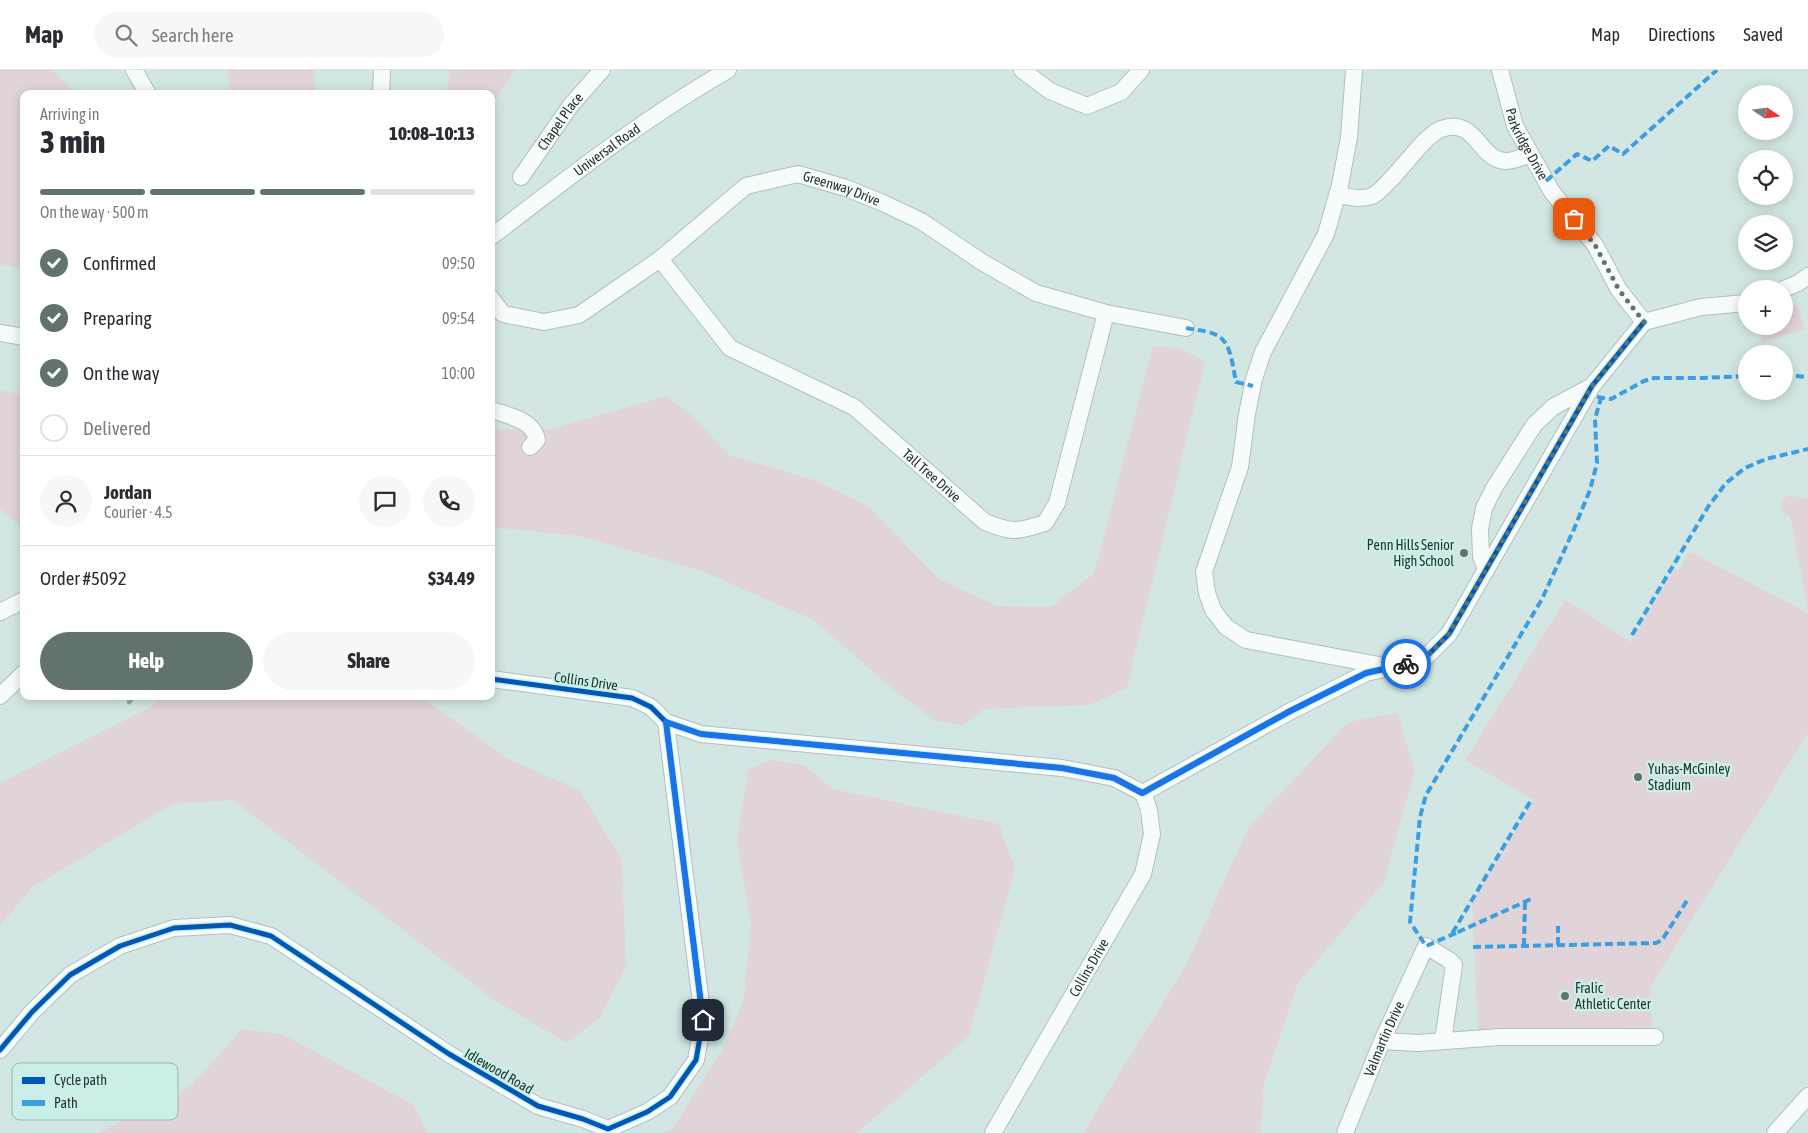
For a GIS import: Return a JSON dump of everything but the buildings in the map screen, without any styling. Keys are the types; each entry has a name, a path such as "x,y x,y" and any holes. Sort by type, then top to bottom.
{"street":[{"path":"134,70 146,90"},
{"path":"382,70 382,90"},
{"name":"Chapel Place","path":"521,177 571,105 602,70"},
{"name":"Universal Road","path":"495,234 601,153 690,92 728,70"},
{"path":"1022,70 1050,91 1087,106 1121,92 1141,70"},
{"path":"1354,70 1350,137 1338,195 1326,234 1263,352 1254,379 1240,467 1204,572 1207,593 1213,610 1226,627 1246,640 1391,668"},
{"name":"Parkridge Drive","path":"1500,70 1515,126 1552,192 1595,245 1619,290 1644,322"},
{"path":"1338,195 1358,199 1374,195 1428,139 1440,130 1451,127 1469,131 1494,159 1505,162 1521,158 1530,153"},
{"name":"Greenway Drive","path":"495,303 503,314 544,322 579,315 660,258 746,186 798,174 855,192 921,221 982,262 1036,293 1106,313 1186,328"},
{"name":"Tall Tree Drive","path":"660,258 730,348 854,407 985,522 1006,530 1022,531 1045,523 1057,503 1106,313"},
{"path":"1793,285 1808,276"},
{"path":"1142,793 1288,712 1366,673 1422,661 1449,634 1592,386 1644,322 1701,307 1738,304"},
{"path":"0,333 20,336"},
{"path":"1486,570 1481,556 1480,529 1484,508 1494,488 1534,425 1569,397 1592,386"},
{"path":"495,411 526,423 536,432 537,440 530,446"},
{"path":"0,612 20,602"},
{"path":"0,696 20,677"},
{"name":"Collins Drive","path":"495,680 632,698 651,706 666,722 701,734 1062,768 1114,778 1142,793 1149,810 1152,834 1143,874 993,1133"},
{"name":"Idlewood Road","path":"0,1050 32,1012 70,975 120,946 174,928 230,925 270,936 449,1054 538,1106 583,1119 605,1131 647,1112 670,1097 696,1060 703,1020 666,722"},
{"name":"Valmartin Drive","path":"1345,1133 1380,1047 1426,946 1454,965 1443,1041"},
{"path":"1380,1047 1500,1037 1655,1037"},
{"path":"1775,1133 1808,1096"}],"shaded area":[{"path":"0,70 53,70 72,90 20,90 20,268 0,264"},
{"path":"226,70 315,70 315,90 231,90"},
{"path":"449,70 515,70 495,99 495,90 447,90"},
{"path":"1797,305 1805,329 1793,333 1793,306"},
{"path":"1761,335 1786,335 1763,342"},
{"path":"1153,346 1180,348 1205,362 1127,688 1089,705 984,709 963,725 936,721 894,690 814,620 701,571 579,536 495,527 495,429 548,430 666,396 694,418 729,455 814,480 868,506 939,579 997,606 1051,607 1094,573"},
{"path":"0,390 20,394 20,526 0,509"},
{"path":"1789,495 1808,498 1808,611 1790,516 1782,512 1781,506 1783,499"},
{"name":"Yuhas-McGinley Stadium","path":"1690,552 1808,613 1808,733 1650,987 1652,1027 1478,1032 1472,902 1534,800 1465,760 1565,600 1631,642 1675,568 1678,570"},
{"path":"156,700 426,700 506,758 579,790 622,859 626,967 600,1018 567,1043 496,1001 233,800 172,804 31,888 0,926 0,783 149,708"},
{"path":"1397,713 1415,770 1384,882 1298,983 1264,1084 1261,1133 1083,1133 1186,965 1248,828 1348,722"},
{"path":"770,760 804,765 833,789 999,824 1015,869 969,1036 857,1133 664,1133 673,1128 725,1045 743,1002 751,926 737,842 748,770"},
{"path":"242,1029 282,1034 414,1105 428,1133 98,1133 124,1120 178,1120 178,1093 191,1086"}],"marked path":[{"path":"1546,181 1577,154 1592,161 1609,146 1623,154 1717,70"},
{"path":"1186,328 1206,331 1220,337 1226,344 1232,360 1236,382 1253,386"},
{"path":"1597,397 1611,399 1644,381 1654,378 1738,376"},
{"path":"1793,376 1808,377"},
{"path":"1456,933 1426,946 1410,922 1420,817 1426,795 1542,599 1574,529 1590,490 1597,463 1595,419 1601,398"},
{"path":"1632,635 1708,507 1726,483 1745,468 1766,459 1808,449"},
{"path":"1530,802 1453,932 1456,933 1531,899"},
{"path":"1473,947 1656,943 1662,940 1688,899"},
{"path":"1524,946 1525,902"},
{"path":"1558,926 1558,945"}],"cycle path":[{"path":"495,680 632,698 651,707 666,722 701,734 1062,768 1114,778 1143,793 1289,712 1366,673 1422,661 1449,634 1592,386 1644,322"},
{"path":"0,1050 32,1012 70,975 120,946 174,928 230,925 271,936 449,1054 538,1106 583,1119 608,1129 647,1112 670,1097 696,1060 703,1020 666,722"}],"way so far":[{"path":"1406,664 1422,661 1449,634 1592,386 1644,322 1619,290 1595,245 1574,219"}],"place":[{"name":"Penn Hills Senior High School","path":"1464,553"},
{"name":"Yuhas-McGinley Stadium","path":"1638,777"},
{"name":"Fralic Athletic Center","path":"1565,996"}],"route":[{"path":"703,1020 666,722 701,734 1062,768 1114,778 1142,793 1288,712 1366,673 1406,664"}]}
